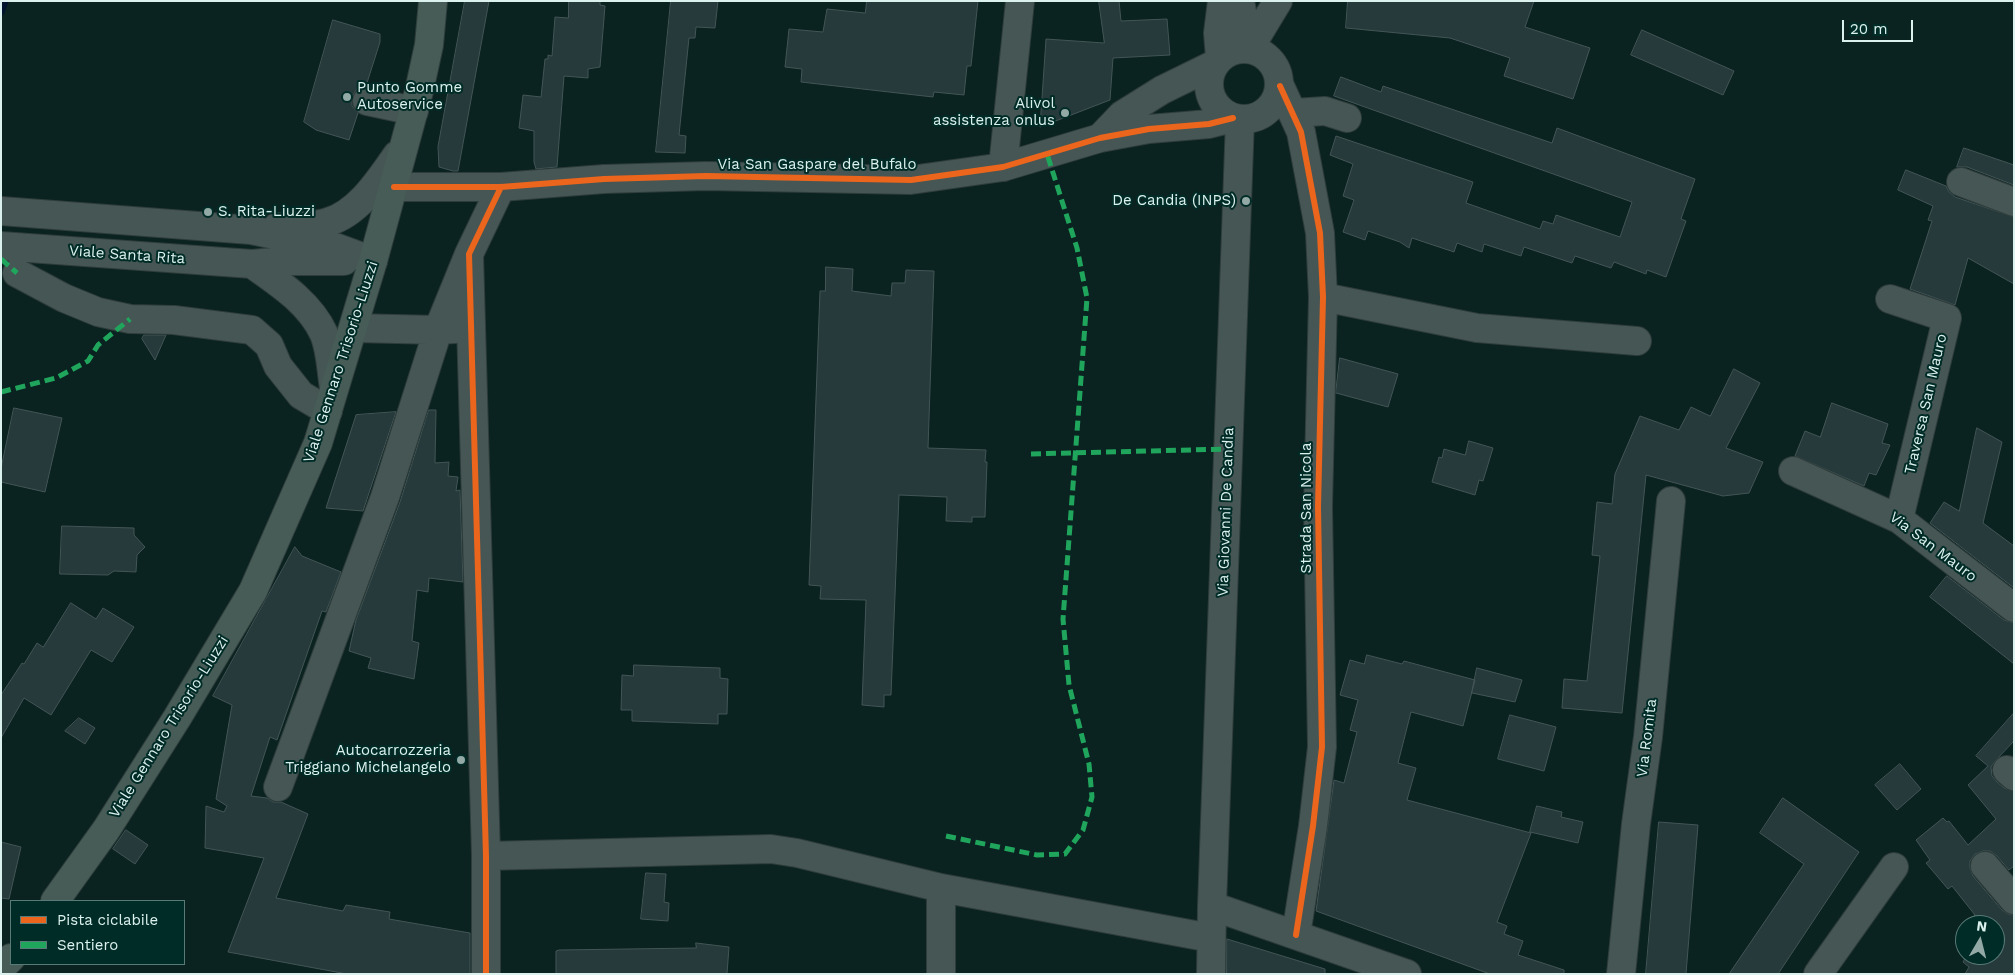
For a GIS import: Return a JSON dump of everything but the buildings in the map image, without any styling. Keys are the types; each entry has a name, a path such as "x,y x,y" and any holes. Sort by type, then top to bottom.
{"main road":[{"name":"Viale Gennaro Trisorio-Liuzzi","path":"56,900 111,822 177,718 253,591 318,443 354,328 406,144 429,45 433,1"},
{"path":"1,968 10,959"}],"street":[{"path":"1003,167 1020,1"},
{"path":"1217,61 1235,50 1249,49 1263,54 1273,62 1280,86 1276,101 1267,112 1252,119 1236,118 1218,107 1210,94 1210,76 1217,61 1222,1"},
{"path":"1240,1 1249,49"},
{"path":"1249,49 1273,2"},
{"name":"Via San Gaspare del Bufalo","path":"1100,138 1122,115 1162,90 1217,61"},
{"name":"Strada San Nicola","path":"1280,86 1301,132 1318,215 1323,297 1318,507 1322,746 1313,826 1296,935"},
{"path":"367,101 414,111"},
{"path":"1293,113 1325,111 1347,118"},
{"name":"Via San Gaspare del Bufalo","path":"394,187 501,187 604,179 706,176 911,180 1003,167 1100,138 1149,129 1209,124 1236,118"},
{"name":"Via Giovanni De Candia","path":"1211,974 1236,118"},
{"path":"251,230 329,222 349,211 356,207 374,187 406,144"},
{"path":"1961,182 2014,202"},
{"path":"278,787 385,497 438,330 469,254 501,187"},
{"path":"1,211 251,230 338,248 373,261"},
{"path":"133,256 134,222"},
{"name":"Viale Santa Rita","path":"1,246 252,264 285,261 373,261"},
{"path":"469,254 486,856 486,974"},
{"path":"17,272 64,298 98,312 130,319 174,320 252,330 269,345 278,366 301,395 331,400 324,334 310,312 288,290 252,264"},
{"path":"1323,297 1477,328 1637,341"},
{"name":"Traversa San Mauro","path":"1890,299 1946,318 1899,519"},
{"path":"354,328 438,330 456,328 471,332"},
{"name":"Via San Mauro","path":"1792,471 1899,519 2014,608"},
{"name":"Via Romita","path":"1620,974 1636,824 1648,737 1671,501"},
{"path":"486,856 771,850 797,853 941,888 1211,938"},
{"path":"1985,866 2014,900"},
{"path":"1818,974 1894,867"},
{"path":"941,888 941,974"},
{"path":"1212,906 1296,935 1378,969 1407,974"}],"waterway":[{"path":"1,12 5,1"}],"marked path":[{"path":"946,836 1037,855 1065,854 1083,830 1092,797 1089,764 1069,685 1063,619 1087,298 1077,248 1047,154"},
{"path":"1,259 17,273"},
{"path":"1,392 56,378 88,361 98,345 130,319"},
{"path":"1031,454 1228,449"}],"cycle path":[{"path":"1280,86 1301,132 1320,233 1323,297 1318,507 1322,747 1313,826 1296,935"},
{"path":"394,187 501,187 604,179 706,176 911,180 1003,167 1100,138 1149,129 1209,124 1233,118"},
{"path":"486,974 486,856 469,254 501,187"}],"place":[{"name":"Punto Gomme Autoservice","path":"347,97"},
{"name":"Alivol assistenza onlus","path":"1065,113"},
{"name":"De Candia (INPS)","path":"1246,201"},
{"name":"S. Rita-Liuzzi","path":"208,212"},
{"name":"Autocarrozzeria Triggiano Michelangelo","path":"461,760"}]}
